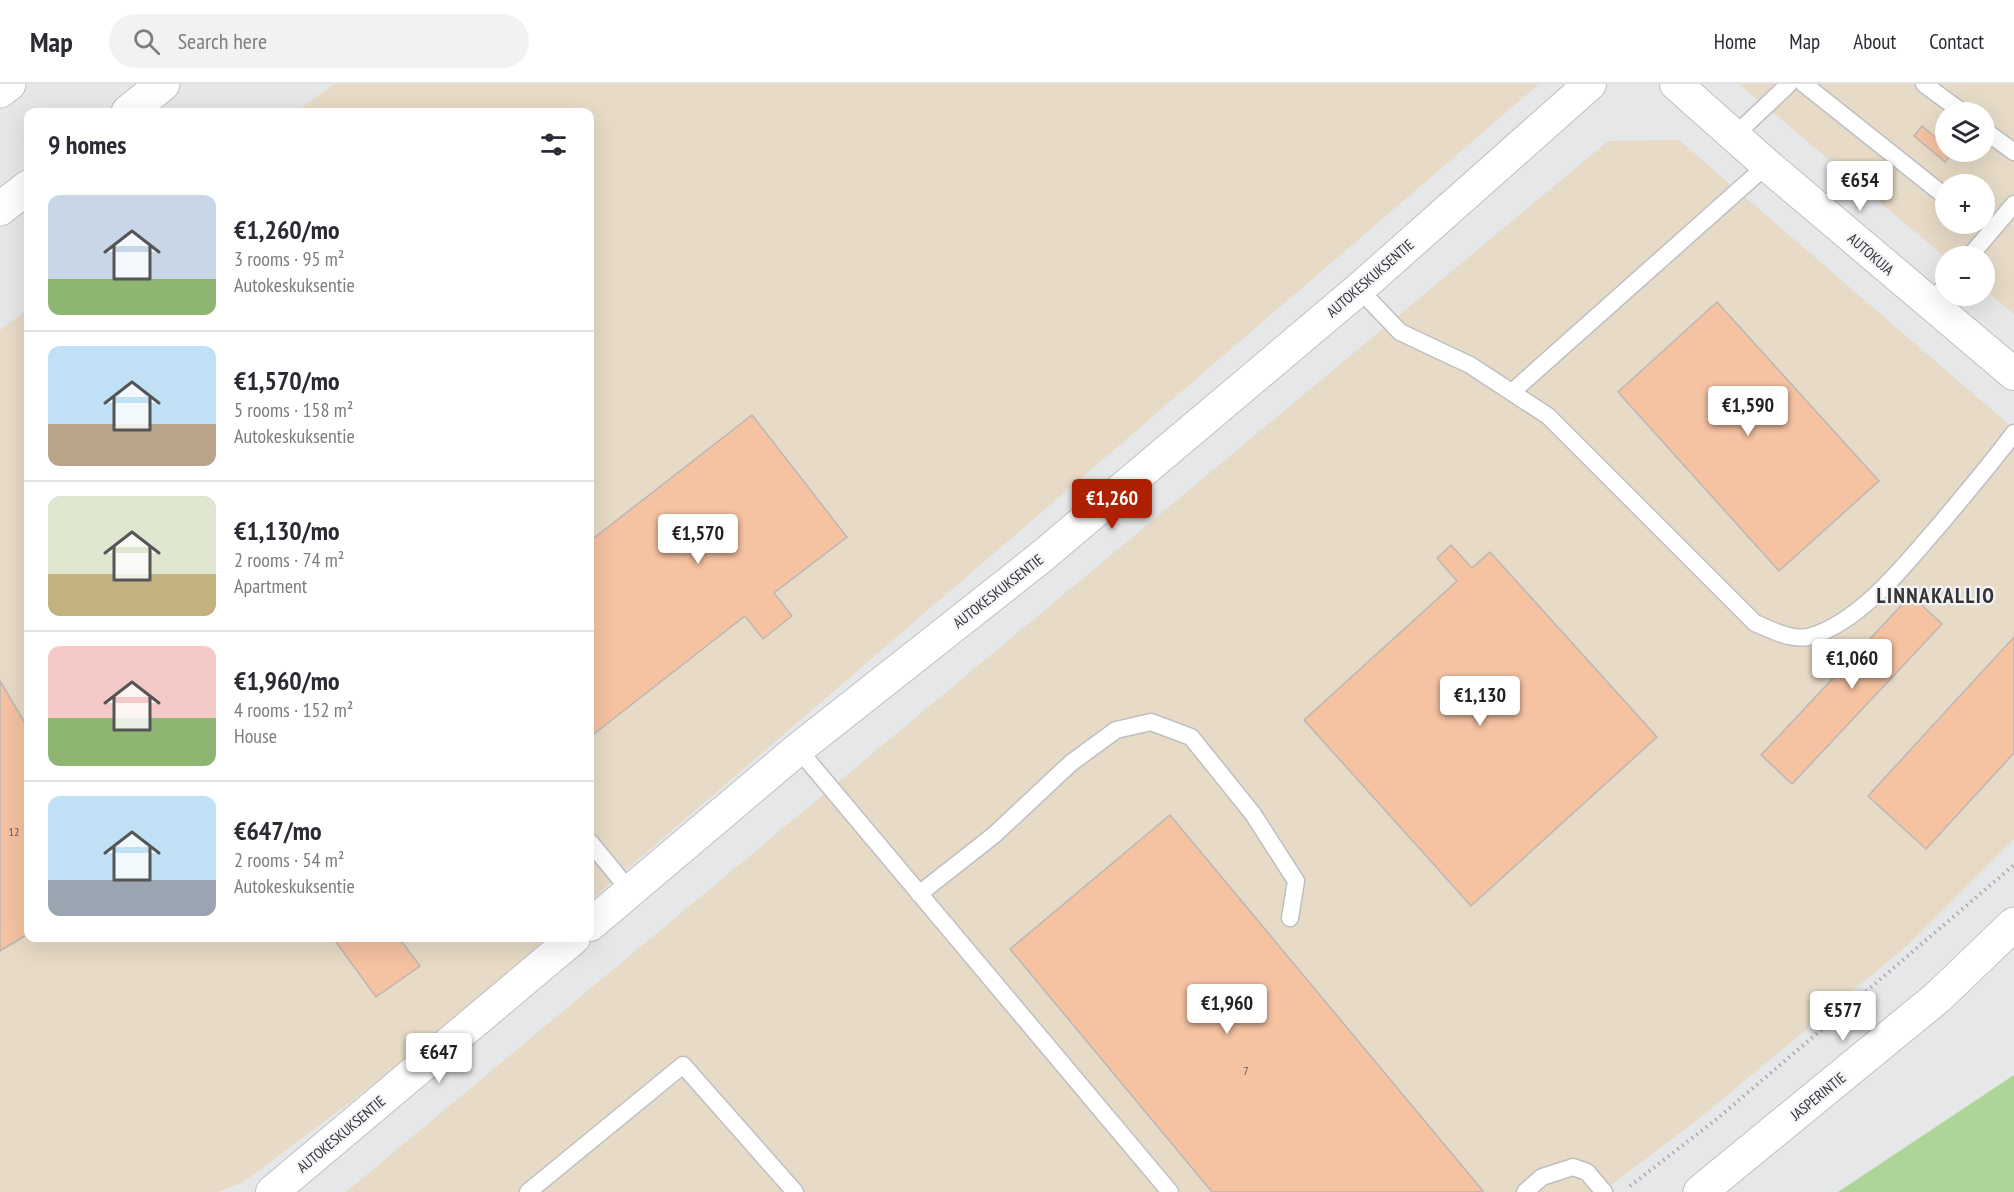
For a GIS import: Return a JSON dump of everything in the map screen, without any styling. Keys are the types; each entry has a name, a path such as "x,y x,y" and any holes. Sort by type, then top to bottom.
{"main road":[{"path":"0,90 9,84"},
{"path":"133,108 163,84"},
{"path":"0,209 24,190"},
{"name":"JASPERINTIE","path":"1701,1192 1938,998 2014,924"}],"street":[{"name":"AUTOKESKUKSENTIE","path":"594,922 798,749 1040,558 1359,289 1590,84"},
{"name":"AUTOKUJA","path":"1676,84 1767,165 1935,292"},
{"name":"AUTOKUJA","path":"1949,306 2014,374"},
{"name":"AUTOKESKUKSENTIE","path":"272,1192 569,942"}],"lane":[{"path":"1734,136 1789,84"},
{"path":"1804,84 1935,188"},
{"path":"1923,84 1948,102"},
{"path":"1995,138 2014,152"},
{"path":"1512,392 1767,165"},
{"path":"1995,220 2014,204"},
{"path":"1359,289 1400,332 1470,365 1548,416 1755,623 1786,636 1810,637 1846,619 1896,576 1993,462 2014,433"},
{"path":"919,894 994,835 1071,763 1116,730 1151,722 1191,737 1252,814 1296,881 1290,918"},
{"path":"798,749 1170,1192"},
{"path":"594,847 630,891"},
{"path":"528,1192 683,1065 795,1192"},
{"path":"1525,1192 1542,1177 1573,1167 1587,1172 1604,1192"}],"path":[{"path":"1623,1192 1718,1118 2014,865"}],"shaded area":[{"path":"334,84 1539,84 594,898 594,108 301,108"},
{"path":"1739,84 2014,84 2014,314 1995,298 1995,246 1935,246 1935,249"},
{"path":"1679,140 2014,429 2014,839 1909,944 1701,1117 1602,1192 346,1192 1608,141"},
{"path":"24,312 24,942 542,942 390,1072 242,1183 217,1192 0,1192 0,330"}],"green space":[{"path":"2014,1075 2014,1192 1838,1192"}],"building":[{"path":"1922,126 1935,137 1935,154 1914,136"},
{"path":"1717,302 1879,481 1779,571 1618,392"},
{"path":"752,415 847,537 774,593 792,616 763,639 745,616 594,734 594,538"},
{"path":"1451,545 1472,568 1490,552 1657,737 1471,906 1304,720 1457,581 1437,558"},
{"path":"1911,595 1942,624 1792,784 1761,755"},
{"path":"2014,637 2014,753 1926,849 1868,796"},
{"path":"0,681 24,721 24,936 0,951"},
{"path":"1170,815 1482,1192 1212,1192 1010,949"},
{"path":"336,942 402,942 420,966 376,997"}],"district":[{"name":"LINNAKALLIO","path":"1936,595"}]}
